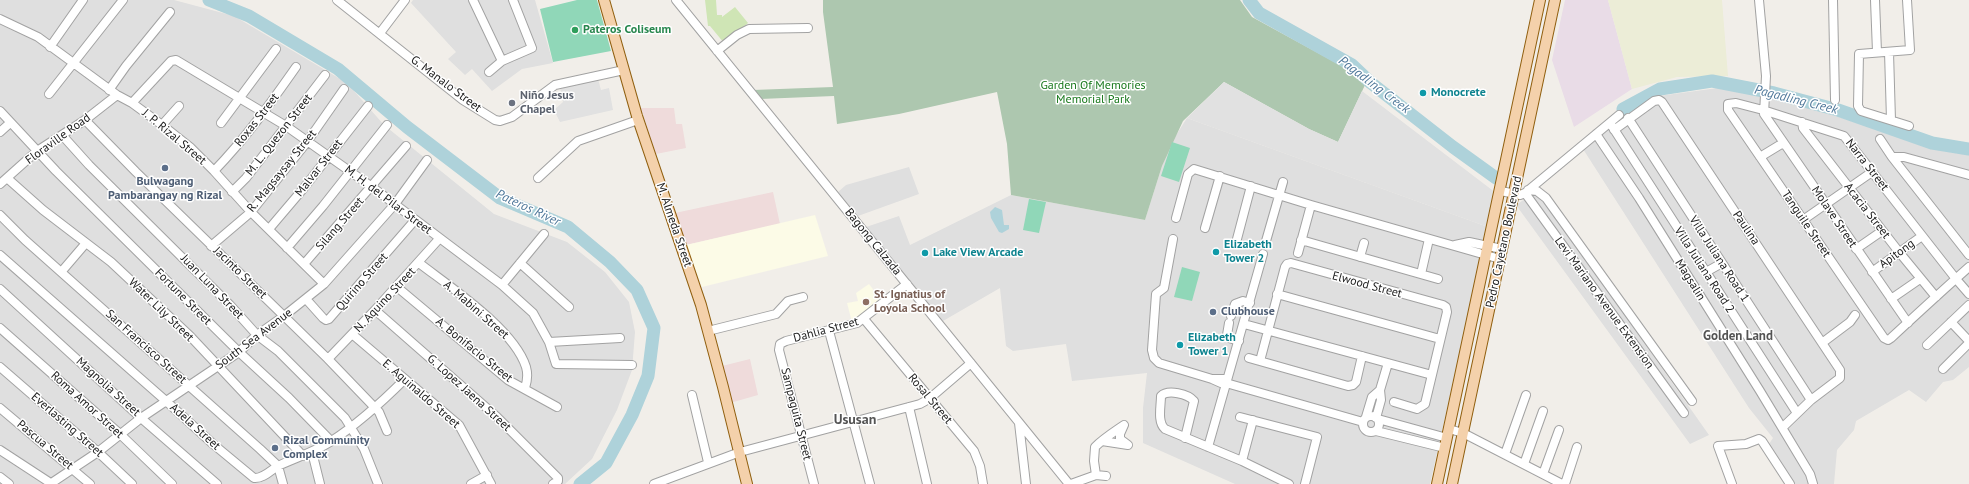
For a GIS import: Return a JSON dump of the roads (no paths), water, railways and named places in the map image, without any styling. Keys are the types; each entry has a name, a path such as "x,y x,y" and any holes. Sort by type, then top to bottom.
{"main road":[{"name":"M. Almeda Street","path":"604,0 638,120 682,247 708,331 747,484"},
{"name":"Pedro Cayetano Boulevard","path":"1437,484 1540,0"},
{"name":"Pedro Cayetano Boulevard","path":"1452,484 1555,0"}],"street":[{"path":"50,47 83,0"},
{"path":"48,94 123,0"},
{"name":"G. Manalo Street","path":"337,0 463,100 495,120 500,121 512,117 555,85 624,70"},
{"path":"380,33 405,0"},
{"path":"473,0 502,61"},
{"path":"489,72 502,61 532,48 513,0"},
{"name":"Bagong Calzada","path":"676,0 1070,484"},
{"path":"1759,0 1764,88 1763,110"},
{"path":"1833,0 1836,100"},
{"path":"1875,0 1877,52"},
{"path":"1907,0 1910,50 1861,53 1858,56 1858,106 1861,111 1908,126"},
{"path":"110,90 126,66 170,12"},
{"name":"J. P. Rizal Street","path":"2,23 38,37 117,95 132,103 162,125 190,148 214,171 251,212 324,284"},
{"path":"717,51 737,35 749,29 808,28"},
{"path":"221,124 276,49"},
{"path":"1889,52 1891,120"},
{"name":"M. H. del Pilar Street","path":"132,103 173,60 263,114 286,126 350,173 372,187 502,285 534,313 549,342 556,364 632,365"},
{"name":"Roxas Street","path":"214,171 263,114 296,67"},
{"name":"M. L. Quezon Street","path":"232,192 246,178 325,75"},
{"name":"R. Magsaysay Street","path":"211,246 251,212 307,142 344,89"},
{"name":"Floraville Road","path":"0,184 37,151 85,120 117,95"},
{"name":"Paulina","path":"1612,127 1654,101 1659,100 1662,102 1840,370 1840,378 1811,400"},
{"name":"Narra Street","path":"1728,110 1728,104 1736,103 1844,136 1969,294"},
{"path":"162,125 179,106"},
{"name":"Malvar Street","path":"269,229 368,106"},
{"name":"Fortune Street","path":"0,110 10,123 37,151 239,352 290,398 331,441"},
{"name":"Tanguile Street","path":"1728,110 1884,338 1888,340 1892,338 1908,323"},
{"name":"Molave Street","path":"1763,110 1783,143 1908,323"},
{"path":"1500,191 1520,196 1596,134 1612,127 1619,115"},
{"name":"Villa Juliana Road 1","path":"1628,118 1811,400"},
{"name":"Jacinto Street","path":"85,120 211,246 240,272 328,359 375,408 382,417 387,431"},
{"path":"538,178 578,140 638,120"},
{"name":"Acacia Street","path":"1802,122 1803,128 1882,231 1936,297"},
{"path":"0,132 10,123"},
{"path":"287,248 350,173 387,125"},
{"name":"Villa Juliana Road 2","path":"1612,127 1797,413"},
{"name":"Magsalin","path":"1596,134 1639,198 1783,427 1814,484"},
{"name":"Juan Luna Street","path":"62,135 89,165 230,305 257,335 278,351 352,426 364,449 378,484"},
{"path":"1880,139 1892,157 1969,255"},
{"path":"1760,158 1783,143"},
{"name":"Silang Street","path":"304,264 406,146"},
{"path":"1892,157 1904,157 1969,174"},
{"name":"South Sea Avenue","path":"51,484 98,452 166,401 239,352 257,335 284,316 324,284 395,204 427,160"},
{"path":"1176,218 1190,171 1198,169 1311,205 1452,246 1470,242 1474,247 1501,254"},
{"path":"1803,220 1872,172"},
{"path":"1205,228 1220,176"},
{"name":"Water Lily Street","path":"7,178 43,210 111,262 178,326 303,456"},
{"path":"1266,241 1283,182"},
{"path":"1237,239 1251,186"},
{"path":"1526,191 1537,191 1546,198 1692,401"},
{"name":"Levi Mariano Avenue Extension","path":"1526,191 1684,413"},
{"path":"1298,252 1311,205"},
{"name":"San Francisco Street","path":"0,216 25,240 190,385 214,409 278,466"},
{"name":"Quirino Street","path":"306,299 323,318 326,320 329,319 415,220"},
{"path":"1856,249 1882,231"},
{"path":"502,285 544,234"},
{"name":"Apitong","path":"1872,272 1922,236"},
{"name":"N. Aquino Street","path":"328,359 376,310 439,239"},
{"path":"1173,239 1164,288 1156,294 1152,350 1154,358 1159,364 1212,378 1221,384 1226,383 1364,420 1371,416 1447,438"},
{"path":"1420,274 1429,239"},
{"path":"1301,240 1438,280"},
{"path":"1360,257 1364,243"},
{"path":"62,271 86,244"},
{"name":"Adela Street","path":"0,254 213,444 254,478 260,477 278,466 312,452 331,441 375,408 405,379"},
{"path":"1208,447 1226,383 1240,341 1263,254"},
{"path":"1706,272 1722,262"},
{"name":"A. Mabini Street","path":"419,263 493,322 512,342 526,368 525,388"},
{"path":"520,263 569,307"},
{"name":"Elwood Street","path":"1277,294 1287,264 1291,264 1446,307 1447,312 1440,339"},
{"path":"1908,323 1969,267"},
{"path":"1891,299 1920,278"},
{"name":"Dahlia Street","path":"780,344 786,341 857,323 907,284"},
{"name":"A. Bonifacio Street","path":"397,287 508,380 557,407"},
{"name":"Magnolia Street","path":"0,289 217,484"},
{"path":"1260,361 1277,294 1440,339 1425,404 1417,409 1394,402"},
{"path":"708,331 776,314 788,301 803,297"},
{"path":"1240,341 1229,338 1227,335 1230,320 1235,304 1243,301 1250,303"},
{"path":"1927,344 1969,305"},
{"name":"G. Lopez Jaena Street","path":"376,310 497,417 556,482"},
{"path":"1822,343 1850,322 1855,315"},
{"name":"Rosal Street","path":"864,319 974,452 980,466 983,484"},
{"path":"1943,369 1969,342 1951,322"},
{"path":"1244,324 1432,375"},
{"name":"Roma Amor Street","path":"0,328 120,434 172,484"},
{"path":"829,331 870,484"},
{"name":"E. Aguinaldo Street","path":"352,334 459,425 491,484"},
{"path":"549,342 620,338"},
{"name":"Sampaguita Street","path":"780,344 780,350 814,484"},
{"path":"1249,358 1348,386 1353,385 1356,382 1362,356"},
{"path":"654,484 708,462 739,452 909,407 930,399 972,363"},
{"path":"1376,431 1379,426 1377,418 1382,400 1380,390 1388,363"},
{"name":"Everlasting Street","path":"0,367 98,452 132,484"},
{"path":"1380,390 1372,397 1364,420 1363,428 1368,432 1376,431 1447,438 1463,433 1563,484 1577,447"},
{"path":"1185,438 1194,401 1192,398 1164,392 1161,396 1161,426 1165,429 1185,438 1242,461 1289,484"},
{"path":"692,395 708,462"},
{"path":"1505,454 1526,395"},
{"path":"1783,427 1811,400"},
{"path":"909,407 927,484"},
{"name":"Pascua Street","path":"0,408 90,484"},
{"path":"1524,464 1543,411"},
{"path":"1240,417 1317,437 1305,484"},
{"path":"1242,461 1253,420"},
{"path":"1019,422 1026,484"},
{"path":"1543,474 1559,430"},
{"path":"1732,484 1718,446 1746,444 1757,440 1762,440 1790,484"},
{"path":"1096,475 1094,461 1095,447 1102,441"},
{"path":"0,450 51,484"},
{"path":"312,452 320,484"},
{"path":"278,466 283,484"},
{"path":"471,484 486,475"},
{"path":"1070,484 1096,475 1106,476"},
{"path":"0,477 9,484"}],"water":[{"path":"995,207 1002,210 1004,225 1009,225 1009,229 1002,233 999,232 991,218 990,212"}],"waterway":[{"name":"Pateros River","path":"209,0 249,16 338,69 407,127 500,198 568,227 610,262 637,290 654,328 648,376 632,415 606,463 580,484"},
{"name":"Pagadling Creek","path":"1249,0 1259,13 1352,65 1371,83 1453,147 1496,178"},
{"name":"Pagadling Creek","path":"1623,109 1660,89 1712,81 1774,93 1838,110 1932,143 1969,149"}],"place":[{"name":"Pateros Coliseum","path":"575,30"},
{"name":"Monocrete","path":"1423,93"},
{"name":"Niño Jesus Chapel","path":"512,103"},
{"name":"Bulwagang Pambarangay ng Rizal","path":"165,168"},
{"name":"Elizabeth Tower 2","path":"1216,252"},
{"name":"Lake View Arcade","path":"925,253"},
{"name":"St. Ignatius of Loyola School","path":"866,302"},
{"name":"Clubhouse","path":"1213,312"},
{"name":"Elizabeth Tower 1","path":"1180,345"},
{"name":"Rizal Community Complex","path":"275,448"}],"district":[{"name":"Golden Land","path":"1738,336"},
{"name":"Ususan","path":"855,420"}],"park label":[{"name":"Garden Of Memories Memorial Park","path":"1093,93"}]}
